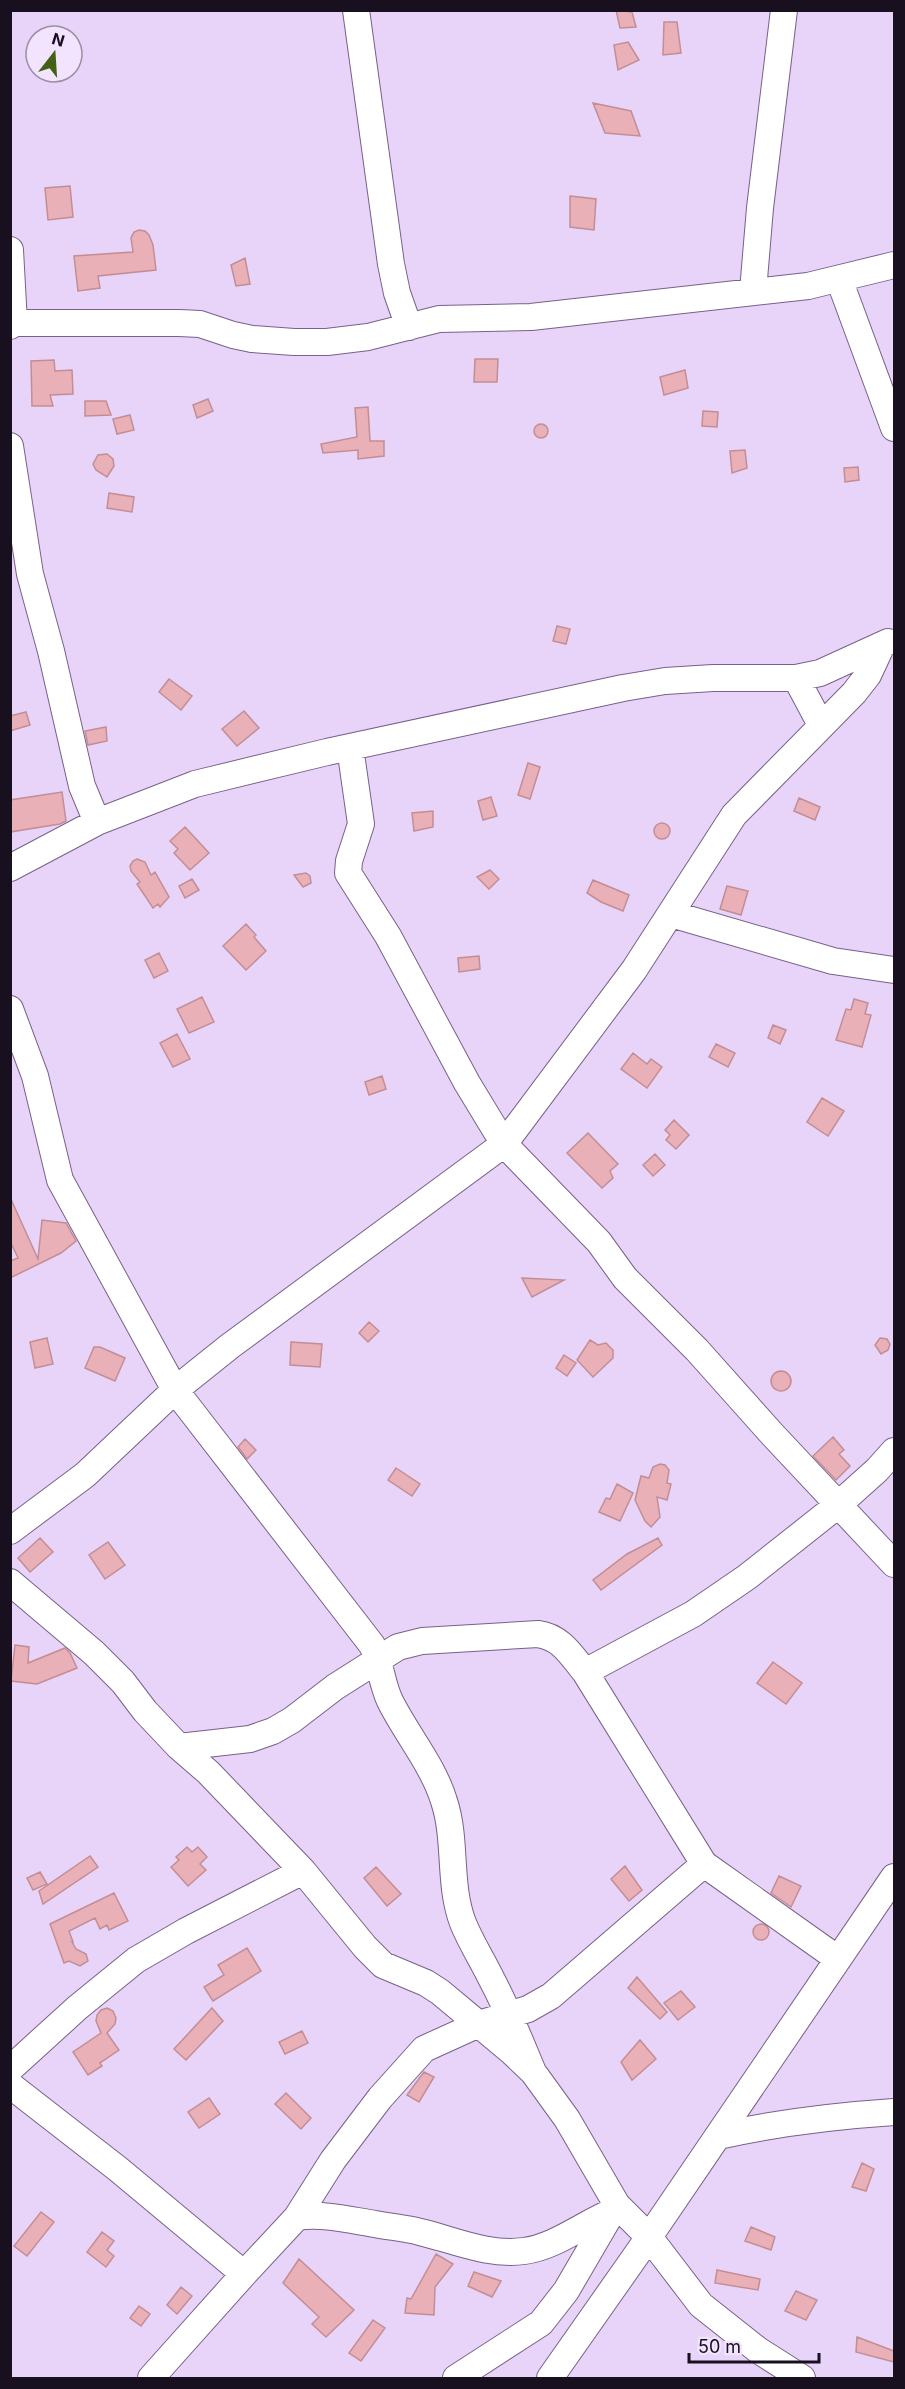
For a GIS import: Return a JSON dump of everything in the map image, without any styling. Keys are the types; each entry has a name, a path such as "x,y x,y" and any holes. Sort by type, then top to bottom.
{"street":[{"path":"356,10 392,264 397,293 409,327"},
{"path":"753,291 760,208 784,10"},
{"path":"10,250 12,325 200,324 233,336 294,342 327,342 369,337 439,319 531,317 808,286 894,265"},
{"path":"839,279 894,428"},
{"path":"10,446 30,574 51,651 82,786 97,822"},
{"path":"10,868 97,822 195,784 351,747 623,688 665,681 713,678 796,678 820,672 888,643"},
{"path":"10,1531 85,1475 175,1390 504,1144 634,970 734,815 841,707 868,675 888,643"},
{"path":"796,678 821,725"},
{"path":"351,747 361,824 349,861 348,873 388,936 467,1083 504,1144 599,1242 625,1278 697,1350 894,1563"},
{"path":"671,914 833,961 894,970"},
{"path":"10,1009 35,1076 60,1180 175,1390 365,1635 379,1658 381,1679 390,1701 418,1748 444,1801 449,1820 454,1877 462,1921 510,2015 533,2072"},
{"path":"585,1672 693,1614 747,1577 838,1505 877,1470 894,1451"},
{"path":"10,1582 94,1653 123,1682 179,1747 208,1772 303,1871 365,1947 383,1965 426,1983 479,2024 533,2072 567,2119 614,2208 649,2237 701,2305 758,2350 802,2379"},
{"path":"179,1747 250,1739 273,1731 292,1720 335,1687 398,1647 422,1641 538,1634 556,1638 585,1672 704,1864 838,1959"},
{"path":"151,2379 297,2217 333,2160 380,2098 424,2049 479,2024 528,2009 550,1996 704,1864"},
{"path":"10,2069 77,2008 136,1960 186,1931 303,1871"},
{"path":"550,2379 894,1876"},
{"path":"10,2085 118,2169 244,2274"},
{"path":"718,2136 775,2123 894,2112"},
{"path":"297,2217 308,2215 327,2217 419,2231 482,2249 504,2252 542,2247 614,2208"},
{"path":"456,2379 541,2324 566,2291 614,2208"}],"building":[{"path":"616,10 632,12 636,27 620,28"},
{"path":"664,22 677,22 681,53 663,55"},
{"path":"628,42 639,60 618,70 614,45"},
{"path":"593,103 631,111 640,136 605,133"},
{"path":"70,186 73,217 48,220 45,188"},
{"path":"570,196 596,199 594,230 570,227"},
{"path":"139,230 149,235 153,245 156,270 98,276 100,288 78,291 74,256 133,252 131,238 134,232"},
{"path":"245,258 250,284 236,286 231,265"},
{"path":"475,359 498,359 497,382 474,382"},
{"path":"54,360 55,371 72,370 73,394 50,395 53,406 32,406 31,361"},
{"path":"685,370 688,388 664,395 660,377"},
{"path":"208,399 213,411 197,418 193,405"},
{"path":"85,401 106,401 111,415 85,416"},
{"path":"368,407 370,441 384,441 384,456 358,459 358,450 323,453 321,444 357,437 355,408"},
{"path":"703,411 718,412 717,427 702,426"},
{"path":"130,415 134,430 117,434 113,419"},
{"path":"538,424 544,424 548,431 544,438 538,438 534,434 534,428"},
{"path":"745,450 747,468 732,473 730,451"},
{"path":"107,454 113,459 114,466 107,477 96,470 93,464 98,455"},
{"path":"858,467 859,480 845,482 844,468"},
{"path":"109,493 134,497 132,512 107,508"},
{"path":"557,626 570,629 566,644 553,641"},
{"path":"169,679 192,696 181,710 159,692"},
{"path":"244,711 259,728 237,746 222,729"},
{"path":"26,712 30,725 10,731 10,716"},
{"path":"106,727 107,741 88,745 85,731"},
{"path":"528,763 540,767 530,799 518,795"},
{"path":"62,792 66,821 10,832 10,800"},
{"path":"491,797 497,816 483,820 478,801"},
{"path":"799,798 820,807 815,820 794,811"},
{"path":"433,811 433,827 414,831 412,813"},
{"path":"659,823 665,823 670,831 668,837 659,839 654,834 654,828"},
{"path":"185,827 209,853 190,870 174,853 178,849 170,841"},
{"path":"137,859 145,862 151,875 155,872 169,897 160,907 158,904 153,908 137,884 140,882 131,871 130,866"},
{"path":"490,870 499,879 489,889 477,877"},
{"path":"306,873 310,876 311,883 303,887 294,875"},
{"path":"192,879 199,890 185,898 179,886"},
{"path":"593,880 629,895 623,911 587,893"},
{"path":"727,886 748,891 741,915 720,909"},
{"path":"246,924 266,951 246,970 223,946"},
{"path":"159,953 168,971 154,978 145,960"},
{"path":"479,956 480,969 459,972 458,958"},
{"path":"202,997 214,1022 189,1033 177,1009"},
{"path":"854,999 868,1003 865,1014 871,1015 862,1047 836,1040 846,1009 851,1010"},
{"path":"773,1025 786,1030 780,1044 768,1038"},
{"path":"177,1034 190,1059 173,1067 160,1043"},
{"path":"716,1044 735,1053 728,1067 709,1057"},
{"path":"633,1053 647,1064 651,1059 662,1067 647,1088 621,1069"},
{"path":"382,1076 386,1089 369,1095 365,1082"},
{"path":"822,1098 844,1111 828,1136 807,1122"},
{"path":"674,1120 689,1135 676,1149 666,1140 670,1135 665,1130"},
{"path":"588,1133 618,1164 610,1171 613,1178 602,1188 567,1153"},
{"path":"655,1154 665,1165 653,1176 643,1165"},
{"path":"10,1197 38,1259 42,1220 66,1223 76,1241 61,1253 10,1278 10,1261 18,1258 10,1241"},
{"path":"522,1278 564,1280 532,1297"},
{"path":"369,1322 379,1331 368,1342 359,1333"},
{"path":"47,1338 53,1364 35,1368 30,1342"},
{"path":"880,1338 887,1339 890,1344 888,1350 881,1354 875,1345"},
{"path":"590,1340 598,1345 606,1343 613,1350 613,1358 593,1377 577,1360"},
{"path":"291,1342 322,1344 320,1367 290,1365"},
{"path":"94,1347 100,1347 125,1358 115,1381 85,1368"},
{"path":"564,1355 576,1363 567,1376 556,1368"},
{"path":"781,1371 788,1374 791,1381 788,1388 781,1391 774,1388 771,1381 774,1374"},
{"path":"833,1437 844,1450 839,1454 850,1466 836,1480 813,1456"},
{"path":"245,1439 256,1450 247,1459 238,1447"},
{"path":"660,1464 665,1465 669,1470 667,1483 671,1484 667,1500 657,1497 660,1517 651,1527 645,1521 635,1500 641,1476 649,1478 653,1467"},
{"path":"396,1468 420,1484 412,1496 388,1480"},
{"path":"617,1484 633,1493 620,1521 599,1512 606,1498 610,1499"},
{"path":"40,1538 53,1552 30,1572 18,1558"},
{"path":"658,1538 662,1545 601,1590 593,1580 627,1554"},
{"path":"108,1542 125,1565 105,1579 89,1555"},
{"path":"15,1645 29,1647 28,1663 65,1648 77,1668 37,1684 11,1681"},
{"path":"773,1662 802,1683 786,1704 757,1683"},
{"path":"187,1847 192,1852 198,1847 207,1857 200,1864 206,1870 188,1886 171,1867 179,1860 176,1857"},
{"path":"90,1856 98,1867 43,1904 39,1891"},
{"path":"625,1866 642,1890 629,1901 611,1879"},
{"path":"376,1867 401,1894 387,1906 364,1878"},
{"path":"40,1872 47,1884 33,1890 27,1878"},
{"path":"779,1876 801,1886 791,1907 771,1893"},
{"path":"114,1893 128,1921 109,1930 107,1925 100,1929 95,1918 69,1931 76,1949 86,1954 88,1961 80,1966 69,1961 64,1963 50,1924"},
{"path":"758,1924 764,1924 769,1932 767,1938 758,1940 753,1935 753,1929"},
{"path":"247,1948 261,1971 213,2001 204,1987 224,1975 218,1965"},
{"path":"637,1977 667,2012 660,2019 628,1988"},
{"path":"681,1991 695,2007 678,2020 664,2003"},
{"path":"107,2008 113,2011 116,2018 115,2024 107,2033 119,2050 100,2063 102,2066 88,2075 73,2052 101,2033 96,2021 97,2015 101,2010"},
{"path":"212,2008 223,2021 186,2060 174,2049"},
{"path":"302,2031 308,2043 285,2054 279,2042"},
{"path":"640,2040 656,2059 632,2080 621,2062"},
{"path":"424,2072 434,2077 419,2102 407,2095"},
{"path":"286,2093 311,2118 301,2129 275,2104"},
{"path":"209,2098 220,2114 199,2128 188,2112"},
{"path":"862,2163 874,2169 866,2191 852,2187"},
{"path":"41,2212 54,2222 27,2256 14,2246"},
{"path":"751,2227 775,2237 771,2250 745,2241"},
{"path":"102,2232 114,2241 107,2250 114,2256 106,2267 87,2252"},
{"path":"436,2254 453,2264 435,2287 434,2315 405,2313 407,2298 411,2299"},
{"path":"299,2259 354,2310 326,2337 312,2324 319,2317 283,2283"},
{"path":"717,2270 760,2279 758,2290 715,2283"},
{"path":"474,2272 501,2281 492,2297 468,2286"},
{"path":"181,2287 192,2296 177,2314 167,2305"},
{"path":"796,2291 817,2300 806,2320 785,2311"},
{"path":"139,2306 150,2314 141,2326 130,2318"},
{"path":"373,2320 385,2328 361,2361 349,2353"},
{"path":"857,2337 894,2351 894,2362 856,2352"}]}
